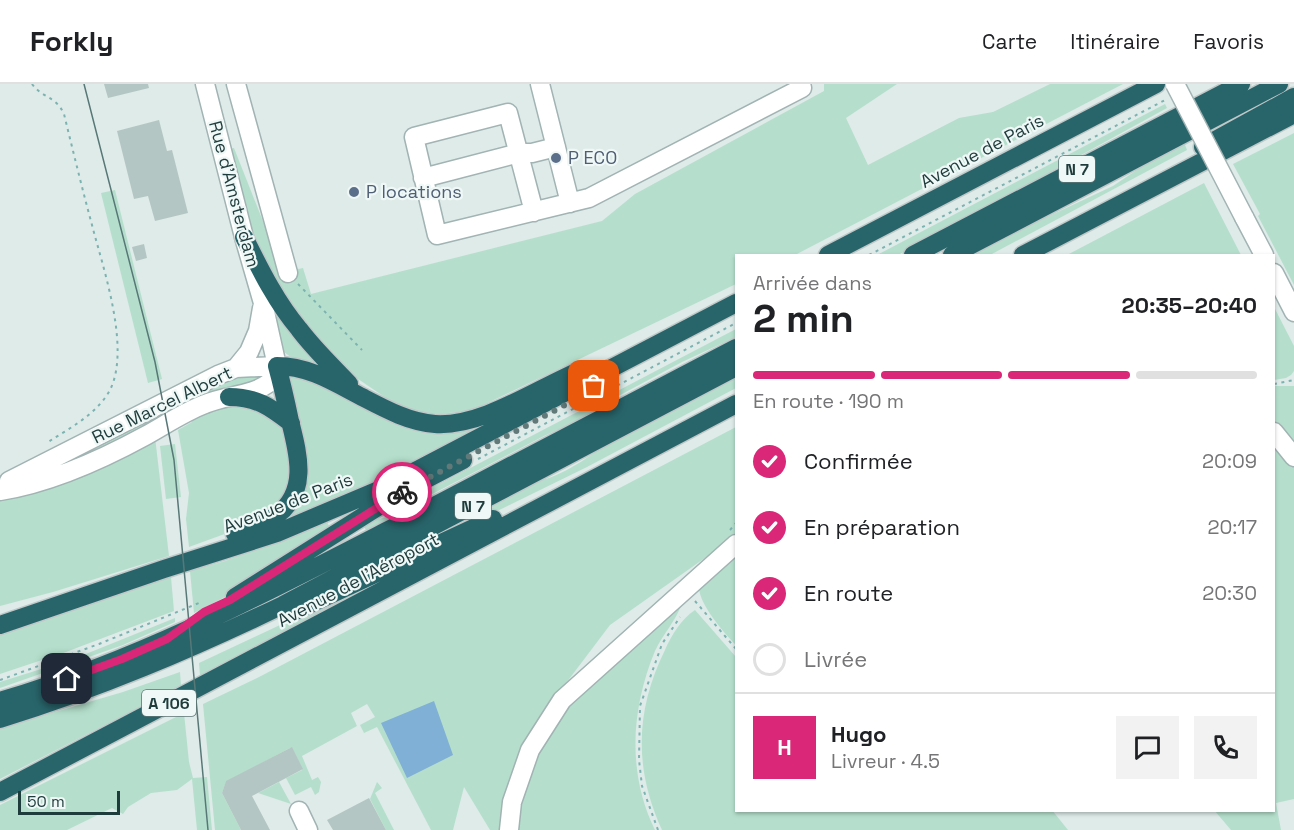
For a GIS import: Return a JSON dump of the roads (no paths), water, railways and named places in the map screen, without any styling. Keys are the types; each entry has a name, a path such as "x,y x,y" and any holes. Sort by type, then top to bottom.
{"highway":[{"name":"Avenue de Paris","path":"830,254 1156,84"},
{"name":"N 7","path":"915,254 1241,84"},
{"name":"N 7","path":"954,254 1279,84"},
{"path":"1098,114 1117,114 1177,88"},
{"path":"1109,210 1114,199 1121,192 1294,97"},
{"path":"1025,254 1294,114"},
{"path":"244,237 266,282 298,329 361,396"},
{"name":"Avenue de Paris","path":"0,625 277,533 381,489 735,304"},
{"name":"N 7","path":"0,701 122,659 252,600 735,349"},
{"path":"164,569 198,548 265,523 279,514 288,504 296,488 299,470 298,450 278,366 309,371 328,378 394,413 434,424 453,423 488,414 579,372 604,372"},
{"name":"N 7","path":"0,719 108,683 207,641 283,605 735,368"},
{"path":"167,639 204,612 230,600 400,494 582,396 594,386 604,372"},
{"path":"229,397 249,398 261,402 291,423"},
{"name":"Avenue de l'Aéroport","path":"0,792 735,405"},
{"path":"207,641 222,641 244,636 475,528 624,452 650,449"}],"street":[{"name":"Rue d'Amsterdam","path":"205,84 278,366"},
{"path":"236,84 288,273"},
{"path":"540,84 570,203"},
{"path":"534,212 508,113 414,138 437,235 534,212 589,198 802,88 801,84"},
{"path":"1177,88 1263,254"},
{"path":"218,134 247,128"},
{"path":"423,178 519,153 532,153 556,147"},
{"path":"1275,275 1294,312"},
{"name":"Rue d'Amsterdam","path":"236,368 249,352 258,331 263,303"},
{"name":"Rue Marcel Albert","path":"278,366 274,378 259,389 205,404 125,446 74,469 21,488 0,490 9,482 62,453 178,394 236,368 278,366"},
{"path":"1275,433 1294,457"},
{"path":"509,830 512,802 526,759 540,731 561,700 735,545"},
{"path":"299,811 308,830"}],"water":[{"path":"434,701 453,755 407,778 381,723"}],"tram line":[{"path":"84,84 155,362 174,460 208,830"}],"place":[{"name":"P ECO","path":"556,158"},
{"name":"P locations","path":"354,192"}]}
